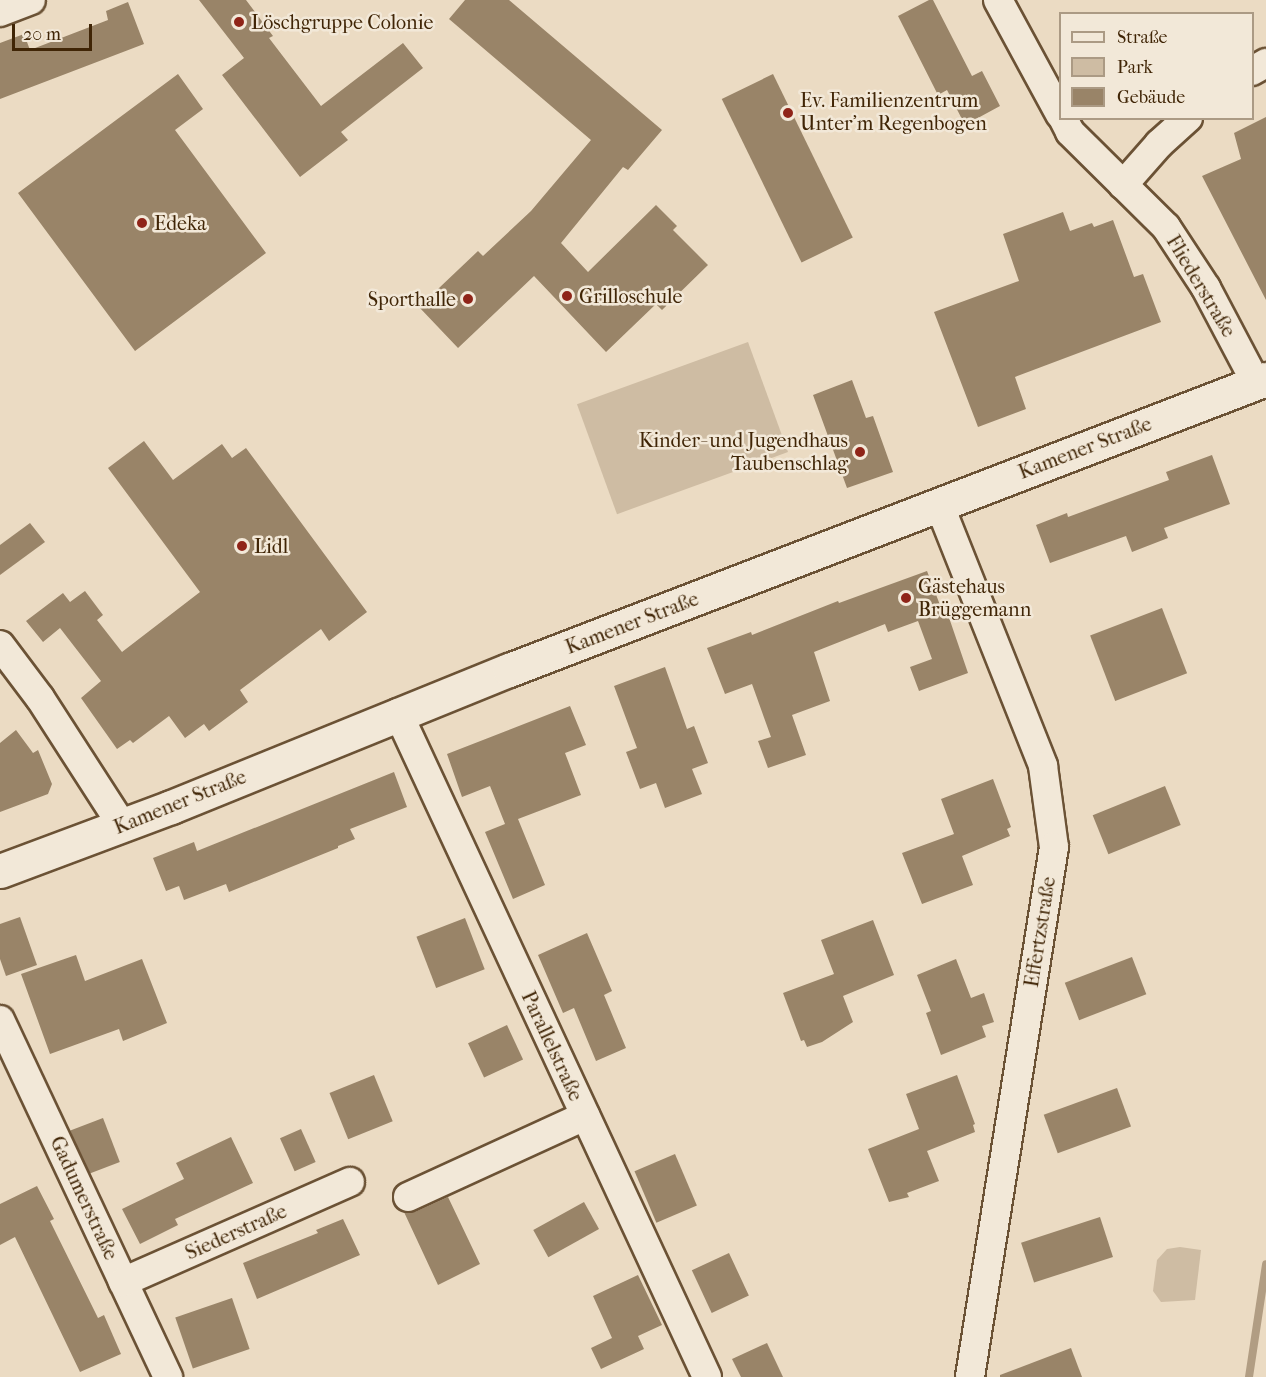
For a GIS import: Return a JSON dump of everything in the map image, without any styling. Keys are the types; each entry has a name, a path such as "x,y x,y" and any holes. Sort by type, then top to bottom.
{"main road":[{"name":"Kamener Straße","path":"0,871 122,825 398,713 1261,381"}],"street":[{"path":"0,12 31,0"},
{"path":"998,0 1059,112"},
{"name":"Fliederstraße","path":"1064,120 1070,132 1166,227 1206,288 1261,381"},
{"path":"1123,185 1159,144 1186,120"},
{"name":"Effertzstraße","path":"939,504 1043,766 1054,847 970,1377"},
{"path":"0,645 40,698 122,825"},
{"name":"Parallelstraße","path":"398,713 707,1377"},
{"name":"Gadumerstraße","path":"0,1020 168,1377"},
{"path":"408,1197 585,1116"},
{"name":"Siederstraße","path":"123,1282 350,1182"}],"green space":[{"path":"748,342 788,452 617,514 577,404"},
{"path":"1180,1247 1201,1250 1195,1300 1161,1302 1153,1291 1157,1260 1167,1249"}],"building":[{"path":"199,0 246,0 273,36 269,38 321,106 403,43 423,68 341,132 348,140 300,177 222,75 244,58"},
{"path":"465,0 509,0 662,130 628,170 623,167 561,243 588,272 656,205 677,226 673,230 708,265 662,310 656,304 606,352 534,276 458,348 419,307 478,251 483,256 531,211 591,140 449,19"},
{"path":"933,0 972,76 982,71 1000,106 965,125 947,90 938,95 898,16"},
{"path":"128,2 144,44 0,99 0,43 24,34 30,50 108,20 106,11"},
{"name":"Edeka","path":"178,74 203,109 175,130 266,253 135,351 18,193"},
{"path":"773,74 853,238 802,263 722,99"},
{"path":"1266,117 1266,300 1202,176 1241,159 1234,133"},
{"path":"1063,212 1070,231 1092,223 1094,227 1113,220 1134,277 1143,274 1161,322 1015,377 1026,409 978,427 934,312 1019,281 1003,234"},
{"name":"Kinder- und Jugendhaus Taubenschlag","path":"852,380 866,418 873,416 893,472 847,488 813,395"},
{"path":"144,441 173,480 222,444 232,458 246,448 367,612 329,641 321,629 240,690 248,702 209,731 204,724 185,738 169,716 133,743 130,740 117,749 81,698 101,681 60,628 43,642 26,621 63,593 70,602 85,591 103,615 97,620 122,652 200,592 108,468"},
{"path":"1212,455 1230,504 1164,528 1168,538 1132,552 1126,536 1050,563 1036,525 1067,513 1068,517 1169,480 1166,472"},
{"path":"30,523 45,542 0,575 0,545"},
{"path":"927,571 940,605 944,603 968,673 919,691 910,667 932,659 918,621 888,632 885,624 814,652 830,701 792,715 806,755 768,768 758,741 771,737 752,684 725,694 707,648 751,632 752,635 838,601 839,603"},
{"path":"1162,608 1187,673 1115,701 1090,636"},
{"path":"665,667 687,729 694,726 708,763 692,769 702,794 665,808 656,783 640,789 626,752 637,748 614,686"},
{"path":"570,706 586,745 565,753 581,795 518,819 545,885 513,899 485,832 505,824 490,786 462,797 447,754"},
{"path":"16,730 33,753 38,750 52,784 48,794 0,812 0,743"},
{"path":"394,772 407,807 350,829 355,839 338,848 229,892 226,884 184,900 179,886 166,891 153,858 194,842 197,851"},
{"path":"993,779 1011,827 1007,829 1010,836 962,856 973,885 922,904 902,853 954,834 941,799"},
{"path":"1165,786 1181,825 1108,854 1093,815"},
{"path":"20,917 37,965 6,976 0,959 0,924"},
{"path":"465,918 485,969 436,988 416,937"},
{"path":"873,920 894,975 843,996 853,1022 822,1042 807,1047 804,1040 801,1041 783,993 834,974 821,940"},
{"path":"587,933 612,991 604,995 626,1048 596,1061 574,1008 563,1013 538,955"},
{"path":"76,955 85,981 142,959 167,1023 123,1041 119,1029 50,1054 21,974"},
{"path":"1132,957 1146,994 1079,1020 1065,983"},
{"path":"956,959 971,998 984,993 994,1022 982,1026 986,1037 941,1055 926,1013 931,1011 917,975"},
{"path":"507,1025 523,1059 484,1078 468,1043"},
{"path":"374,1075 393,1121 348,1139 329,1093"},
{"path":"957,1075 975,1124 973,1125 975,1132 927,1151 939,1181 907,1193 909,1197 889,1202 868,1149 919,1129 906,1094"},
{"path":"1117,1088 1131,1127 1058,1153 1044,1115"},
{"path":"103,1118 120,1162 87,1174 70,1131"},
{"path":"301,1129 316,1162 295,1171 280,1138"},
{"path":"231,1137 253,1183 175,1219 178,1225 140,1244 122,1209 184,1179 176,1163"},
{"path":"675,1154 697,1206 656,1223 634,1171"},
{"path":"37,1186 54,1219 50,1221 98,1318 104,1315 121,1354 80,1372 15,1237 0,1245 0,1204"},
{"path":"448,1197 480,1264 438,1285 404,1212 415,1212"},
{"path":"584,1202 599,1229 548,1257 533,1230"},
{"path":"1100,1217 1113,1257 1034,1283 1021,1243"},
{"path":"343,1219 360,1255 257,1299 243,1263 318,1233 316,1230"},
{"path":"729,1253 749,1296 712,1313 692,1270"},
{"path":"638,1275 662,1325 638,1336 644,1349 601,1369 591,1348 612,1338 593,1296"},
{"path":"232,1298 250,1349 193,1369 175,1318"},
{"path":"767,1343 783,1377 741,1377 732,1359"},
{"path":"1071,1348 1082,1377 1000,1377 1000,1375"}],"waterway":[{"path":"1249,1377 1266,1264"}],"place":[{"name":"Löschgruppe Colonie","path":"239,22"},
{"name":"Ev. Familienzentrum Unter'm Regenbogen","path":"788,113"},
{"name":"Edeka","path":"142,223"},
{"name":"Grilloschule","path":"567,296"},
{"name":"Sporthalle","path":"468,299"},
{"name":"Kinder- und Jugendhaus Taubenschlag","path":"860,452"},
{"name":"Lidl","path":"242,546"},
{"name":"Gästehaus Brüggemann","path":"906,598"}]}
